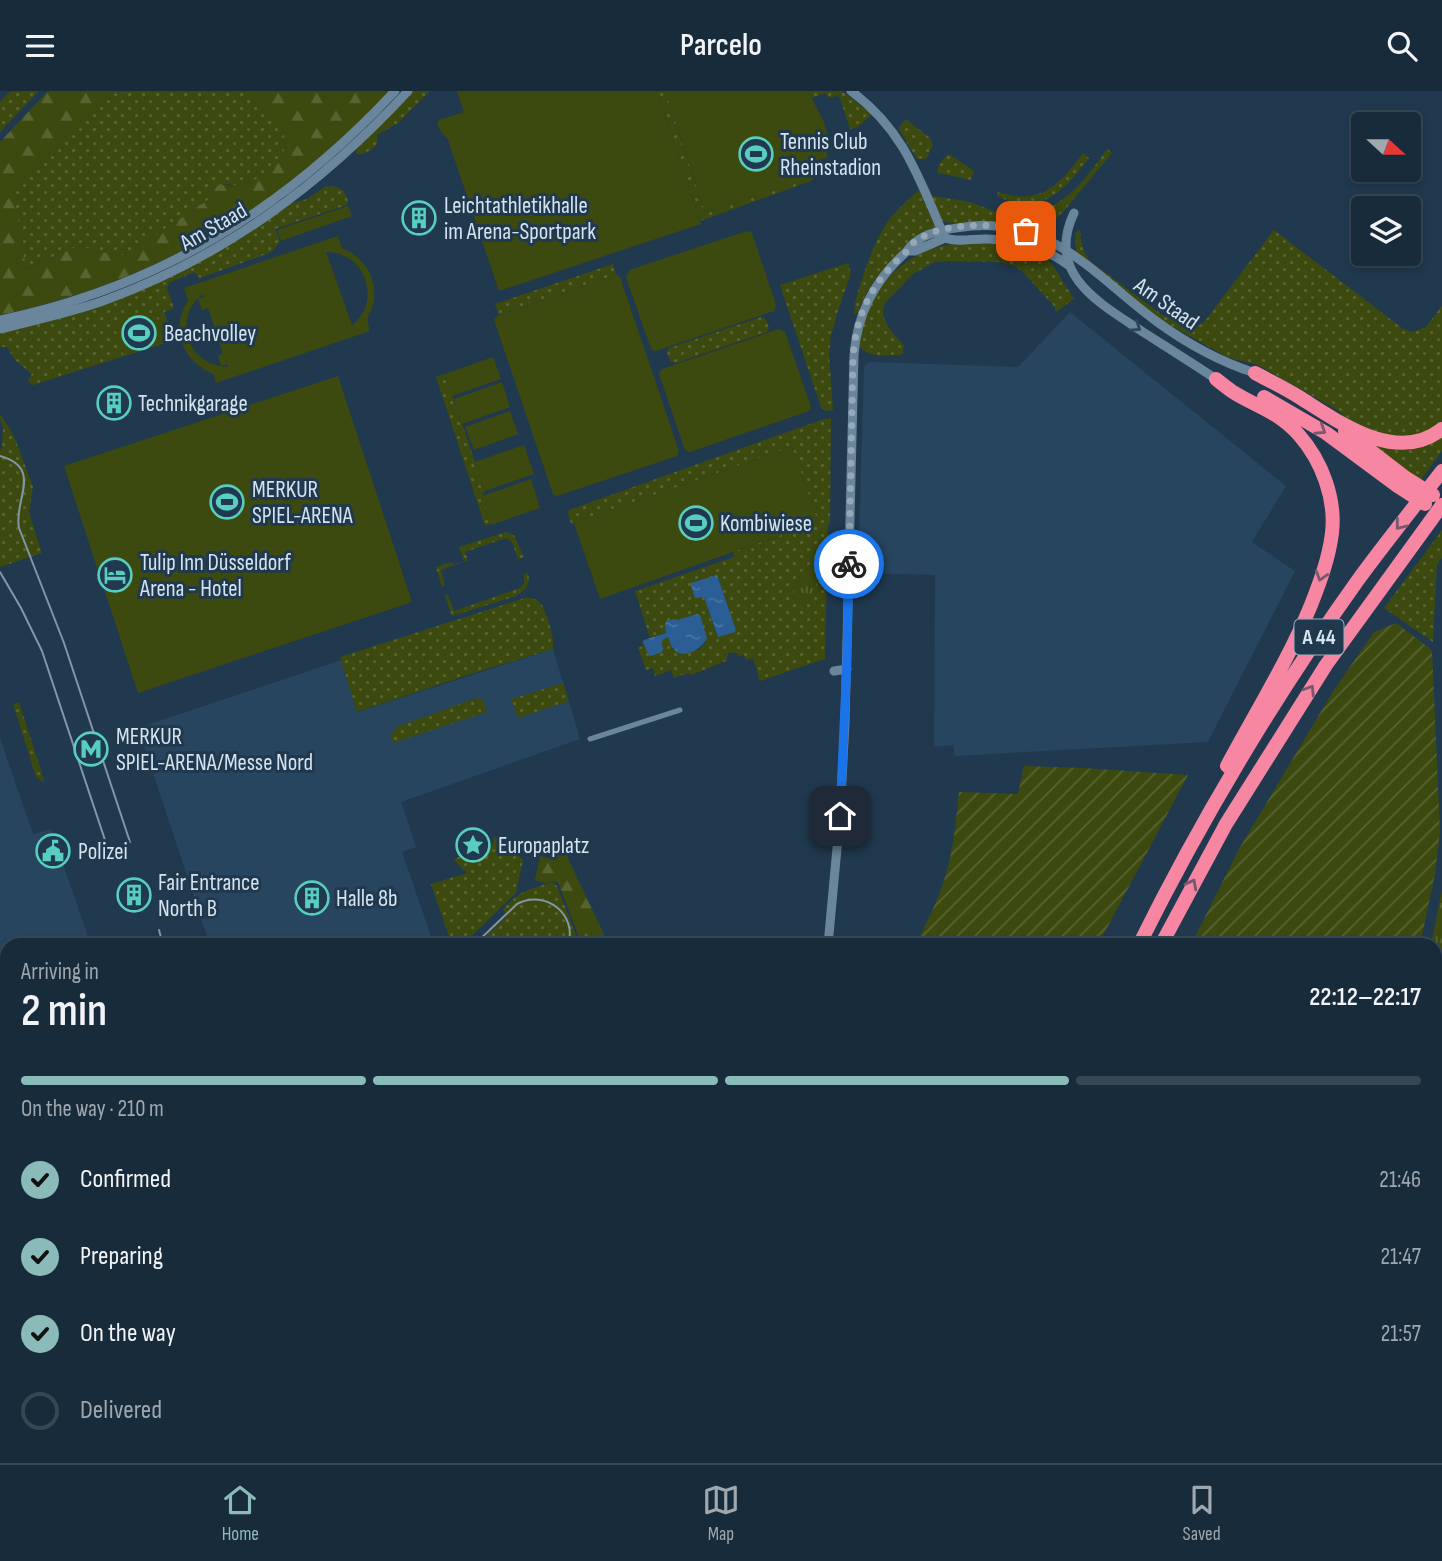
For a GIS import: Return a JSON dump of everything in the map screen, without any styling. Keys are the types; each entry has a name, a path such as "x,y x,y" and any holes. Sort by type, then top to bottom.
{"highway":[{"path":"1255,373 1295,394 1328,416 1384,442 1403,444 1422,441 1442,429"},
{"path":"1216,379 1237,385 1299,416 1403,482 1442,502"},
{"path":"1208,813 1223,774 1282,669 1303,625 1318,587 1332,533 1328,487 1312,451 1287,422 1261,405 1233,392 1216,379"},
{"path":"1328,416 1403,482 1442,512"},
{"name":"A 44","path":"1142,938 1208,813 1303,660 1359,579 1442,471"},
{"name":"A 44","path":"1165,938 1226,824 1325,665 1442,502"}],"street":[{"name":"Am Staad","path":"0,320 100,292 157,269 211,241 264,208 312,171 395,91"},
{"name":"Am Staad","path":"0,329 70,312 128,292 220,247 271,214 315,180 355,145 408,91"},
{"path":"850,91 876,112 900,142 924,187 943,234"},
{"path":"1065,250 1074,213"},
{"path":"928,236 937,219"},
{"name":"Am Staad","path":"943,234 985,225 1018,229 1044,238 1080,259 1119,293 1165,327 1208,353 1255,373"},
{"name":"Am Staad","path":"943,234 957,241 1013,241 1056,257 1070,266"},
{"path":"829,938 841,805 855,338 869,296 886,272 912,245 928,236 943,234"},
{"path":"908,251 915,250 943,234"},
{"name":"Am Staad","path":"1065,250 1070,266 1089,294 1216,379"},
{"path":"834,671 846,669"},
{"path":"590,739 680,710"}],"shaded area":[{"path":"1070,312 1286,486 1252,542 1295,571 1208,742 955,756 953,745 934,747 935,575 858,573 864,367 869,362 1018,367"},
{"path":"553,649 580,739 401,802 416,847 402,852 432,938 208,938 138,728 341,660 357,712"},
{"path":"0,738 33,834 51,829 89,938 0,938"}],"green space":[{"path":"10,91 39,91 0,132 0,102"},
{"path":"48,91 129,91 110,94 13,189 26,269 78,246 118,256 127,254 211,198 210,189 218,185 246,184 261,175 284,152 286,140 248,91 389,91 296,178 217,232 183,251 112,282 38,306 0,315 0,142"},
{"path":"129,91 248,91 284,133 286,144 283,153 256,181 210,189 211,198 127,254 118,256 78,246 25,269 13,189 110,94"},
{"path":"412,91 430,91 398,123 377,135 377,143 373,148 360,155 356,153 357,148"},
{"path":"457,91 657,91 701,224 499,291 448,140 437,123 464,112"},
{"path":"657,91 665,91 705,212 810,177 808,171 816,168 818,174 811,181 700,221"},
{"name":"Tennis Club Rheinstadion","path":"665,91 808,91 823,120 833,149 826,151 828,157 808,164 810,178 705,212"},
{"path":"808,91 842,91 872,114 858,127 850,129 839,95 829,98 826,93 812,98"},
{"path":"906,119 930,138 933,145 926,159 917,159 899,130"},
{"path":"1107,149 1112,153 1063,212 1040,227 1000,221 955,224 939,220 927,236 879,275 854,314 858,290 878,238 899,208 921,189 933,196 970,202 1012,218 1030,218 1030,212 1054,205 1074,190"},
{"path":"1083,153 1089,158 1061,190 1050,197 1026,204 997,196 998,192 1026,196 1048,190 1066,175"},
{"path":"949,154 974,171 971,180 938,173 938,167"},
{"path":"326,186 344,191 347,205 275,229 280,241 272,252 200,278 194,272 169,283 167,289 174,308 164,312 174,338 172,341 33,385 28,381 32,374 15,360 7,347 0,347 0,334 9,328 79,313 130,294 289,204 307,199"},
{"path":"348,206 352,216 281,241 277,230"},
{"path":"1080,229 1082,246 1091,262 1161,314 1188,326 1204,322 1274,230 1402,328 1411,332 1426,327 1442,306 1442,451 1421,480 1364,442 1339,411 1258,365 1227,357 1145,308 1076,252 1075,234"},
{"path":"747,231 752,233 776,305 774,311 656,351 651,349 626,277 629,270"},
{"path":"338,236 342,248 362,262 371,275 374,300 368,318 370,331 216,383 213,374 193,361 182,343 180,322 188,300 184,288","holes":["326,252 340,254 351,260 365,279 368,292 366,304 352,325","198,299 202,310 208,308 223,353 218,356 221,366 203,359 188,339 188,315"]},
{"path":"997,241 1043,254 1074,299 1056,312 1054,306 1015,266 998,262 935,262 913,274 883,308 891,331 904,345 903,353 876,355 861,348 860,338 865,318 875,296 889,277 907,261 937,247"},
{"path":"848,263 851,273 831,336 829,354 833,410 826,411 821,407 780,285"},
{"path":"613,264 616,275 499,315 495,304"},
{"path":"616,275 620,277 679,451 677,456 557,496 553,494 494,320 497,316"},
{"name":"Beachvolley","path":"155,312 165,341 123,354 114,325"},
{"path":"761,317 766,319 769,328 767,332 676,363 670,361 667,352 669,348"},
{"path":"779,329 785,332 811,407 809,411 690,452 685,450 659,374 662,369"},
{"path":"493,357 501,379 452,396 445,374"},
{"path":"445,374 485,491 482,496 491,523 485,526 436,377"},
{"name":"MERKUR SPIEL-ARENA","path":"338,376 412,602 138,693 64,466"},
{"path":"502,382 510,407 462,424 454,399"},
{"path":"510,411 518,434 474,450 465,427"},
{"path":"0,414 16,441 33,487 29,512 42,553 0,567 0,449 3,428"},
{"path":"831,418 825,659 760,681 753,658 746,660 744,655 737,657 738,654 729,652 726,661 691,675 688,673 674,678 671,670 655,676 653,668 646,670 638,648 643,646 644,640 644,644 668,637 673,649 698,650 706,642 697,614 678,620 666,633 650,638 635,591 734,557 733,552 818,522 792,447 571,524 569,510","holes":["717,575 736,630 717,636 704,597 691,584"]},
{"path":"524,445 534,474 485,491 475,462"},
{"name":"Kombiwiese","path":"792,447 818,522 600,599 574,523"},
{"path":"531,479 540,508 491,525 482,496"},
{"path":"1442,530 1442,558 1437,564 1433,642 1384,608"},
{"path":"506,532 514,535 524,557 518,559 512,542 506,538 465,552 468,560 441,570 445,586 442,587 436,567 464,561 459,547"},
{"path":"802,571 813,574 816,583 813,598 806,601 797,598 794,593 797,576"},
{"path":"528,572 527,586 516,596 452,616 445,596 448,595 454,611 520,588 524,584 524,574"},
{"path":"525,598 536,599 543,608 552,633 553,649 357,712 340,657"},
{"path":"1396,623 1432,650 1440,831 1435,874 1421,938 1194,938 1239,849 1332,693 1374,632"},
{"path":"563,683 569,701 518,718 511,699"},
{"path":"476,698 483,700 487,712 393,743 392,733 399,726"},
{"path":"19,702 43,782 36,777 14,707 14,704"},
{"path":"1024,766 1188,775 1102,938 918,938 946,874 959,792 1018,794"},
{"path":"497,837 523,860 516,893 469,938 450,938 431,884 467,873 453,859 492,846 494,838"},
{"path":"559,840 606,938 579,938 558,882 545,883 535,880 540,856 551,859 558,856 554,843"},
{"path":"552,882 557,886 577,938 484,938 506,917 503,909 525,891"},
{"path":"1442,889 1442,938 1432,938"}],"water":[{"path":"717,575 736,630 718,637 704,597 695,598 691,585"},
{"path":"700,615 707,638 701,646 682,654 672,647 668,637 661,641 662,652 651,656 648,654 644,640 666,633 666,621"}],"tram line":[{"path":"0,456 13,461 24,477 19,528 64,643 130,842"},
{"path":"0,572 42,651 108,849"},
{"path":"481,938 517,904 528,900 548,902 557,907 568,923 569,938"},
{"path":"159,930 161,938"}],"way so far":[{"path":"849,564 853,355 865,304 880,279 912,245 941,230 985,225 1026,231"}],"place":[{"name":"Tennis Club Rheinstadion","path":"756,154"},
{"name":"Leichtathletikhalle im Arena-Sportpark","path":"419,218"},
{"name":"Beachvolley","path":"139,333"},
{"name":"Technikgarage","path":"114,403"},
{"name":"MERKUR SPIEL-ARENA","path":"227,502"},
{"name":"Kombiwiese","path":"696,523"},
{"name":"Tulip Inn Düsseldorf Arena - Hotel","path":"115,575"},
{"name":"MERKUR SPIEL-ARENA/Messe Nord","path":"91,749"},
{"name":"Europaplatz","path":"473,845"},
{"name":"Polizei","path":"53,851"},
{"name":"Fair Entrance North B","path":"134,895"},
{"name":"Halle 8b","path":"312,898"}],"route":[{"path":"840,816 849,564"}]}
